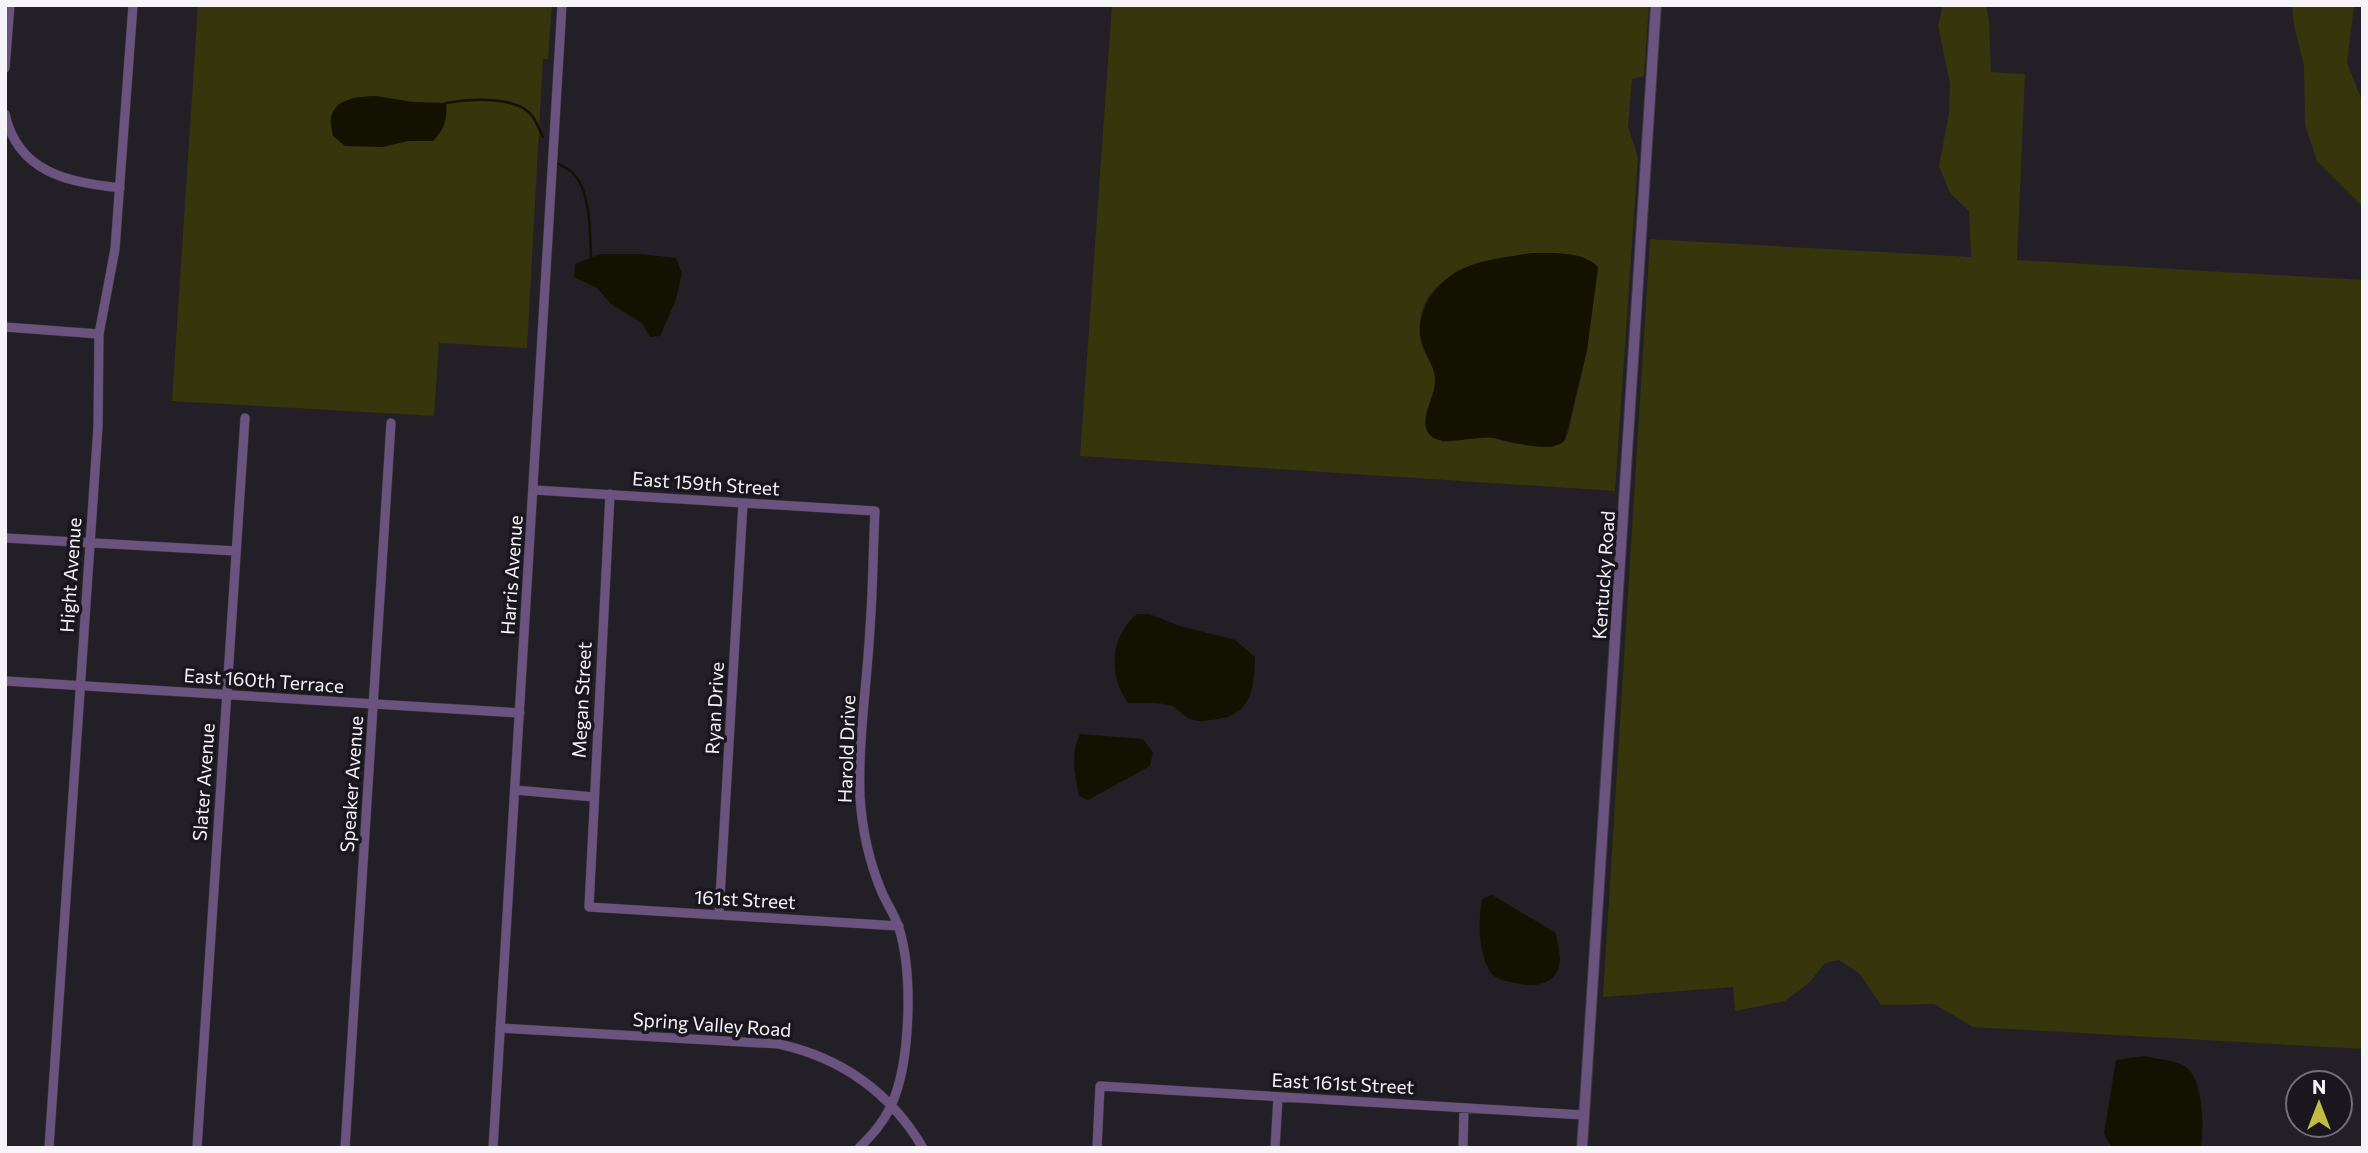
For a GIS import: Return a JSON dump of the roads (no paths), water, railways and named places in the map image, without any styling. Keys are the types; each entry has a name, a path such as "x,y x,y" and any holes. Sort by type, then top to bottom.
{"street":[{"path":"5,68 10,5"},
{"name":"Hight Avenue","path":"48,1148 98,427 99,334 115,249 133,5"},
{"name":"Harris Avenue","path":"493,1148 562,5"},
{"name":"Kentucky Road","path":"1582,1148 1656,5"},
{"path":"5,114 14,141 21,153 32,161 63,178 120,188"},
{"path":"5,327 99,334"},
{"name":"Slater Avenue","path":"197,1148 244,418"},
{"name":"Speaker Avenue","path":"345,1148 391,423"},
{"name":"East 159th Street","path":"534,490 875,511"},
{"name":"Megan Street","path":"589,907 610,494"},
{"name":"Ryan Drive","path":"719,915 743,503"},
{"name":"Harold Drive","path":"859,1148 874,1133 892,1104 908,1018 906,965 899,926 874,871 860,801 875,511"},
{"path":"5,538 236,551"},
{"name":"East 160th Terrace","path":"5,681 520,713"},
{"path":"515,790 594,797"},
{"name":"161st Street","path":"589,907 899,926"},
{"name":"Spring Valley Road","path":"500,1028 779,1044 810,1052 842,1065 876,1089 913,1130 923,1148"},
{"name":"East 161st Street","path":"1097,1148 1100,1086 1584,1115"},
{"path":"1275,1148 1278,1097"},
{"path":"1463,1148 1464,1108"}],"waterway":[{"path":"446,103 492,100 517,105 533,117 543,137"},
{"path":"555,162 572,172 584,192 591,257"}]}
